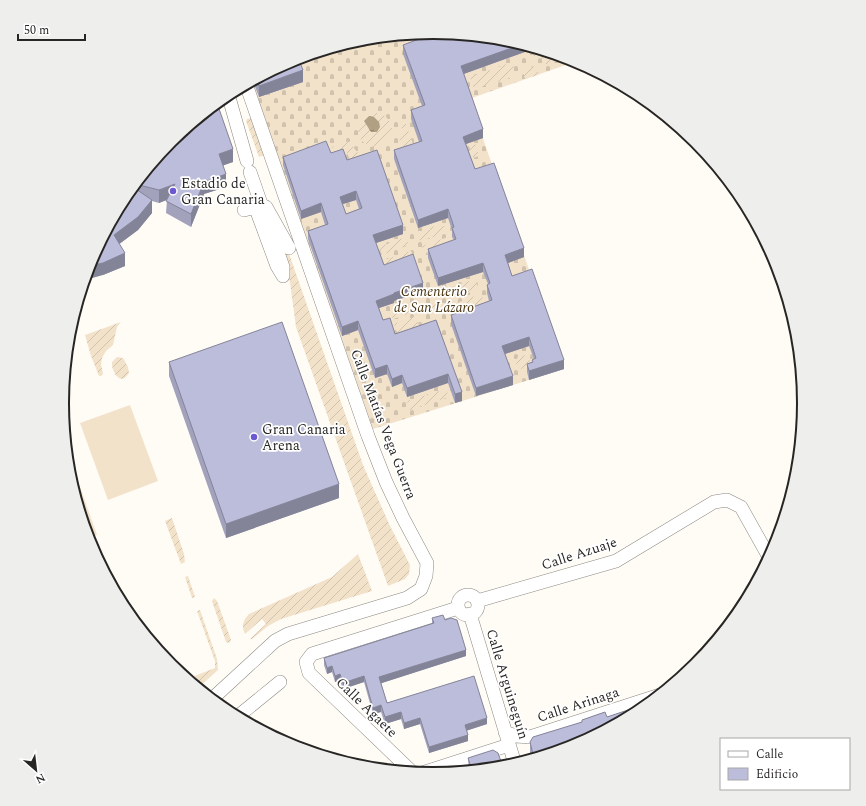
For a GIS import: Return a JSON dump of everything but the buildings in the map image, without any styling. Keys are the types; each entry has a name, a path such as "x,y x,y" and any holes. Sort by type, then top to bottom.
{"street":[{"name":"Calle Matías Vega Guerra","path":"216,695 275,641 288,634 407,598 420,589 426,576 427,563 386,482 368,436 248,90"},
{"path":"230,101 249,166 254,208 266,207 290,248"},
{"name":"Calle Azuaje","path":"464,611 473,613 477,608 477,601 616,560 714,502 727,500 741,508 765,550"},
{"name":"Calle Agaete","path":"405,766 309,673 306,662 312,654 464,611"},
{"name":"Calle Arguineguín","path":"464,611 513,758"},
{"path":"242,713 280,682"},
{"name":"Calle Arinaga","path":"505,732 516,736 530,736 643,700"},
{"path":"442,767 509,745"}],"green space":[{"name":"Cementerio de San Lázaro","path":"433,39 481,42 527,51 566,65 469,99 564,369 373,429 254,86 294,67 339,51 385,42 409,40"},
{"path":"536,54 558,61 547,65 540,58 531,56"},
{"path":"516,61 512,70 513,77 474,89 470,77"},
{"path":"528,66 535,67 538,71 538,75 525,79 523,71"},
{"path":"375,113 381,114 387,118 391,124 391,136 387,142 381,146 375,147 369,146 363,142 359,136 358,130 359,124 363,118 369,114"},
{"path":"252,118 265,155 259,157 246,121 247,119"},
{"path":"405,121 414,147 392,154 391,151 397,145 402,135 401,123"},
{"path":"349,141 357,152 365,156 351,163 346,150 334,154 332,147"},
{"path":"475,143 479,156 473,158 469,146"},
{"path":"271,220 287,248 363,465 390,526 410,565 409,574 405,579 388,586 296,327 289,275"},
{"path":"443,223 447,233 420,241 417,234 419,232"},
{"path":"406,237 409,245 382,255 379,247"},
{"path":"448,237 451,246 426,254 424,253 422,246"},
{"path":"411,251 414,257 387,267 384,260"},
{"path":"475,279 479,289 456,297 452,287"},
{"path":"481,294 486,305 463,313 459,302"},
{"path":"436,300 440,302 442,306 440,310 436,312 432,310 430,306 432,302"},
{"path":"413,302 417,311 393,319 389,311"},
{"path":"416,316 420,329 399,338 394,324"},
{"path":"121,322 117,327 113,345 106,351 102,358 101,364 103,374 99,376 85,335"},
{"path":"523,355 528,357 530,362 528,367 523,369 518,367 516,362 518,357"},
{"path":"117,357 123,358 128,367 129,373 123,379 117,376 113,370 112,362"},
{"path":"446,389 449,397 410,410 407,401"},
{"path":"130,405 158,481 108,500 80,423"},
{"path":"77,478 97,535 94,536 88,520"},
{"path":"172,518 184,554 185,562 181,564 165,521"},
{"path":"358,554 372,591 281,619 250,639 266,624 262,619 245,634 243,623 249,614 332,577"},
{"path":"188,576 195,597 192,598 185,577"},
{"path":"214,598 217,601 231,640 229,643 226,642 212,601"},
{"path":"200,610 217,659 218,670 202,684 193,677 215,668 215,661 197,611"}],"water":[{"path":"369,116 374,117 379,122 380,127 377,132 371,132 364,121"}],"place":[{"name":"Estadio de Gran Canaria","path":"173,191"},
{"name":"Gran Canaria Arena","path":"254,437"}]}
